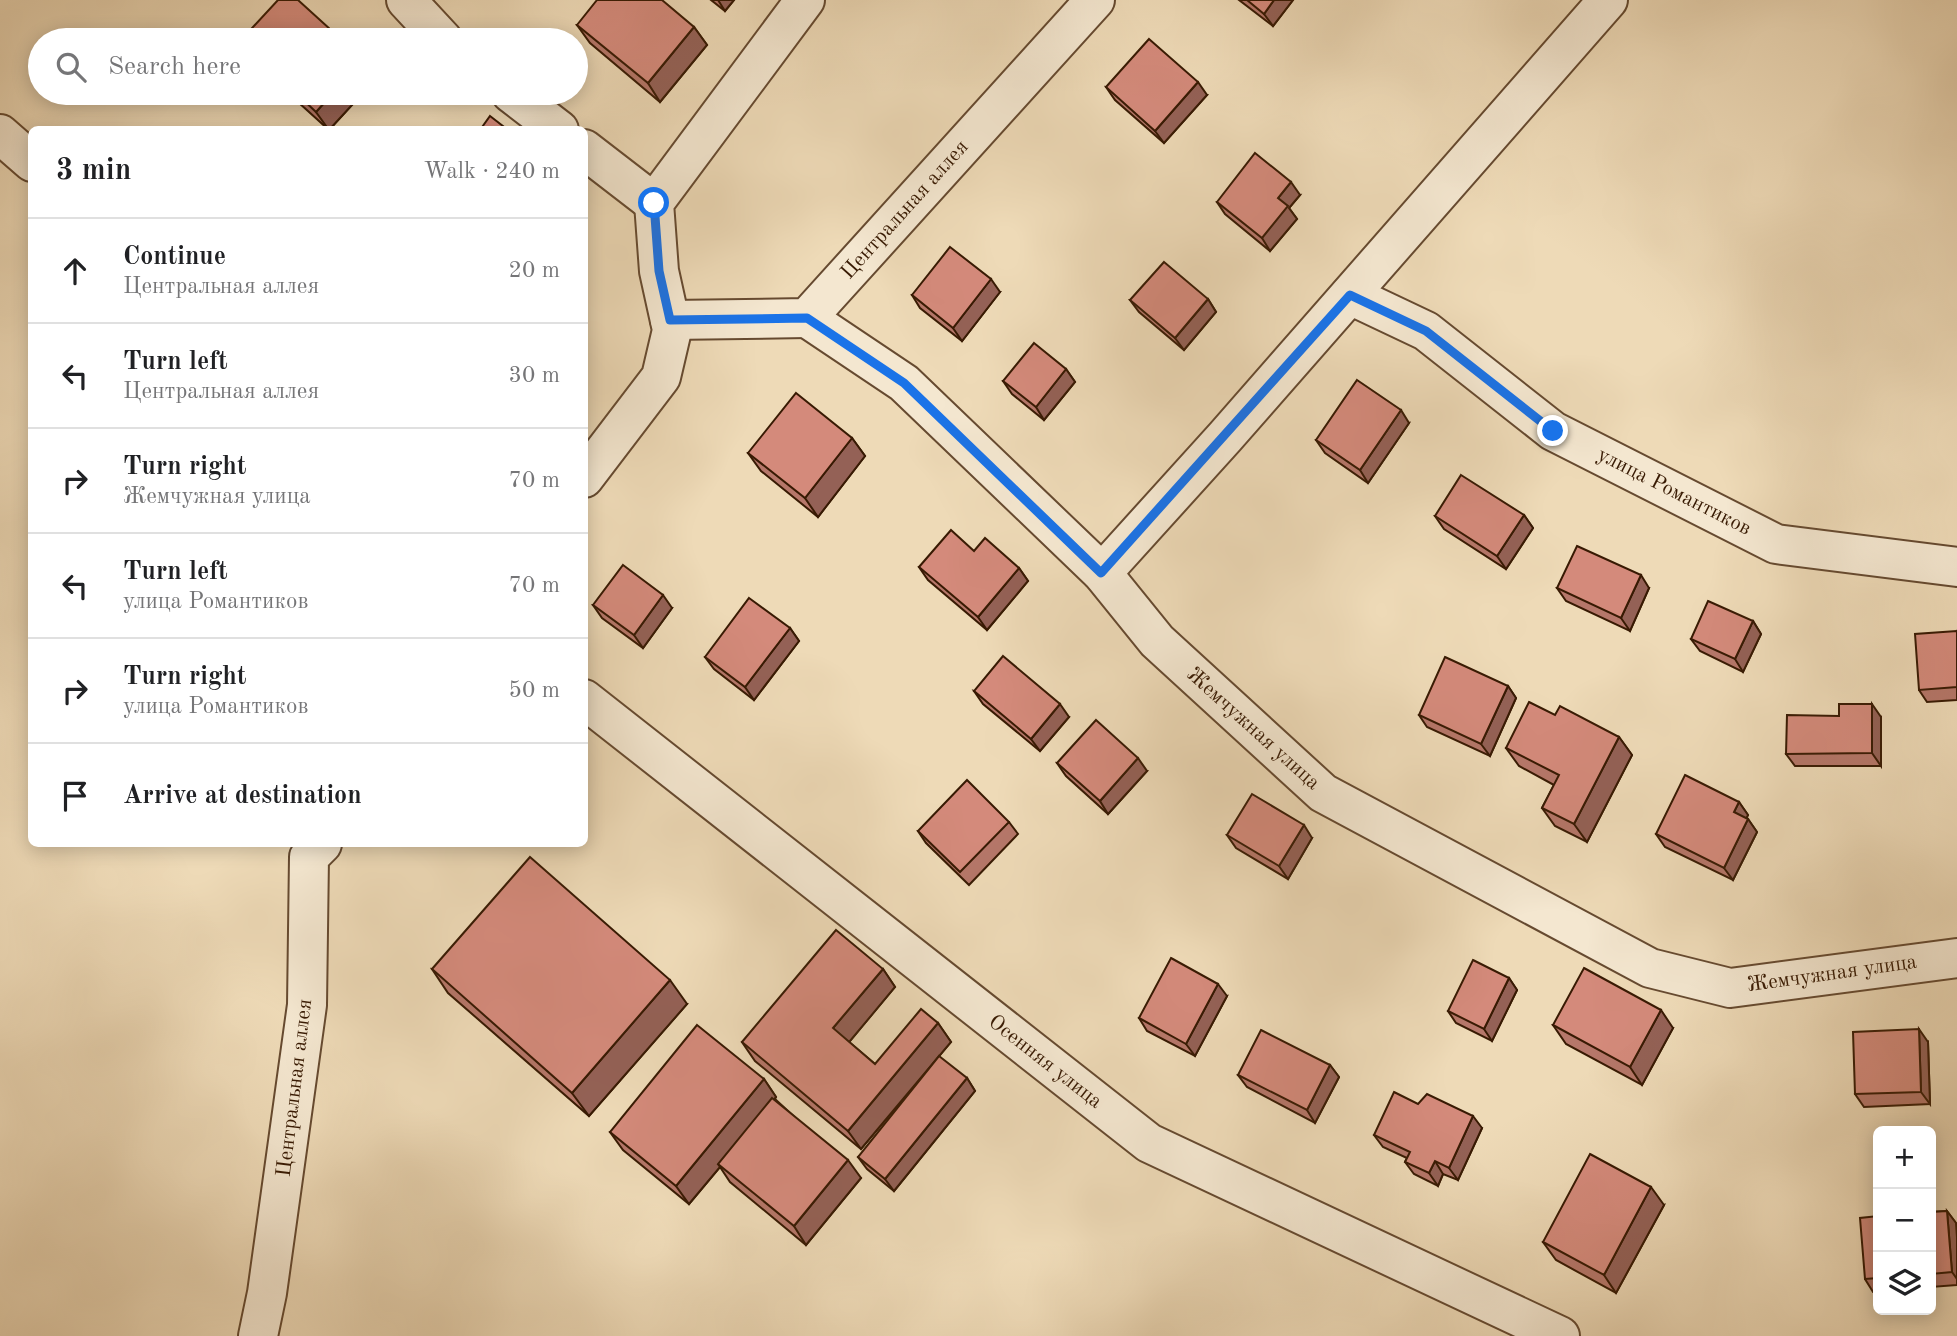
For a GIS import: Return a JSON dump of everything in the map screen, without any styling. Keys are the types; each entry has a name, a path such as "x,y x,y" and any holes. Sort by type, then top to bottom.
{"street":[{"path":"406,0 432,28"},
{"path":"588,473 662,377 672,330 659,271 654,203 805,0"},
{"name":"Центральная аллея","path":"807,318 1095,0"},
{"path":"1101,573 1350,295 1608,0"},
{"path":"527,105 554,126"},
{"path":"0,134 28,158"},
{"path":"588,152 654,203"},
{"name":"улица Романтиков","path":"1350,295 1426,331 1553,431 1776,544 1957,567"},
{"path":"670,320 807,318"},
{"name":"Жемчужная улица","path":"807,318 904,383 1101,573 1157,641 1323,793 1650,968 1730,988 1957,958"},
{"name":"Осенняя улица","path":"588,702 1149,1143 1560,1336"},
{"name":"Центральная аллея","path":"258,1336 307,1005 309,856 319,847"}],"building":[{"path":"278,0 298,0 329,28 252,28"},
{"path":"597,0 662,0 694,27 648,83 588,34 588,28 577,25"},
{"path":"1247,0 1274,0 1264,14"},
{"path":"1149,39 1198,82 1155,131 1106,87"},
{"path":"309,105 322,105 316,112"},
{"path":"490,116 503,126 483,126"},
{"path":"1255,153 1291,182 1278,198 1288,206 1262,238 1217,202"},
{"path":"950,247 991,279 953,328 912,295"},
{"path":"1164,262 1208,299 1175,338 1130,300"},
{"path":"1034,343 1066,369 1036,407 1003,381"},
{"path":"1357,380 1401,410 1360,470 1316,440"},
{"path":"796,393 852,438 805,498 748,453"},
{"path":"1461,475 1524,515 1497,556 1435,516"},
{"path":"951,530 974,551 985,538 1019,568 978,617 919,567"},
{"path":"1577,546 1641,575 1621,618 1557,588"},
{"path":"623,565 663,595 634,635 593,605"},
{"path":"749,598 790,628 745,687 705,657"},
{"path":"1708,601 1753,621 1735,659 1691,639"},
{"path":"1957,631 1957,687 1919,690 1915,634"},
{"path":"1003,656 1060,704 1031,739 974,691"},
{"path":"1445,657 1508,686 1481,744 1419,715"},
{"path":"1529,702 1555,715 1560,706 1619,737 1574,824 1542,808 1559,775 1506,748"},
{"path":"1839,704 1872,704 1872,753 1786,754 1787,715 1839,716"},
{"path":"1096,720 1138,758 1100,801 1057,763"},
{"path":"1685,775 1739,802 1734,812 1748,819 1724,868 1656,834"},
{"path":"967,780 1009,822 960,872 918,831"},
{"path":"1252,794 1304,825 1279,866 1227,835"},
{"path":"530,857 670,980 572,1093 432,969"},
{"path":"836,930 883,969 833,1028 875,1064 921,1009 938,1023 848,1131 742,1042"},
{"path":"1171,958 1218,984 1186,1044 1139,1018"},
{"path":"1473,960 1509,978 1484,1029 1448,1011"},
{"path":"1584,968 1661,1010 1630,1067 1553,1025"},
{"path":"697,1025 764,1079 676,1186 610,1132"},
{"path":"1919,1029 1921,1092 1855,1094 1853,1032"},
{"path":"1261,1030 1330,1065 1307,1110 1238,1075"},
{"path":"939,1056 967,1078 885,1179 858,1157"},
{"path":"1394,1092 1418,1104 1427,1094 1473,1116 1449,1168 1435,1161 1429,1173 1405,1162 1410,1152 1374,1135"},
{"path":"772,1098 848,1160 794,1226 718,1164"},
{"path":"1590,1154 1651,1187 1604,1275 1543,1242"},
{"path":"1947,1211 1952,1272 1936,1274 1936,1212"},
{"path":"1873,1217 1873,1278 1865,1279 1860,1218"}],"route":[{"path":"654,203 659,271 670,320 807,318 904,383 1101,573 1350,295 1426,331 1553,431"}]}
